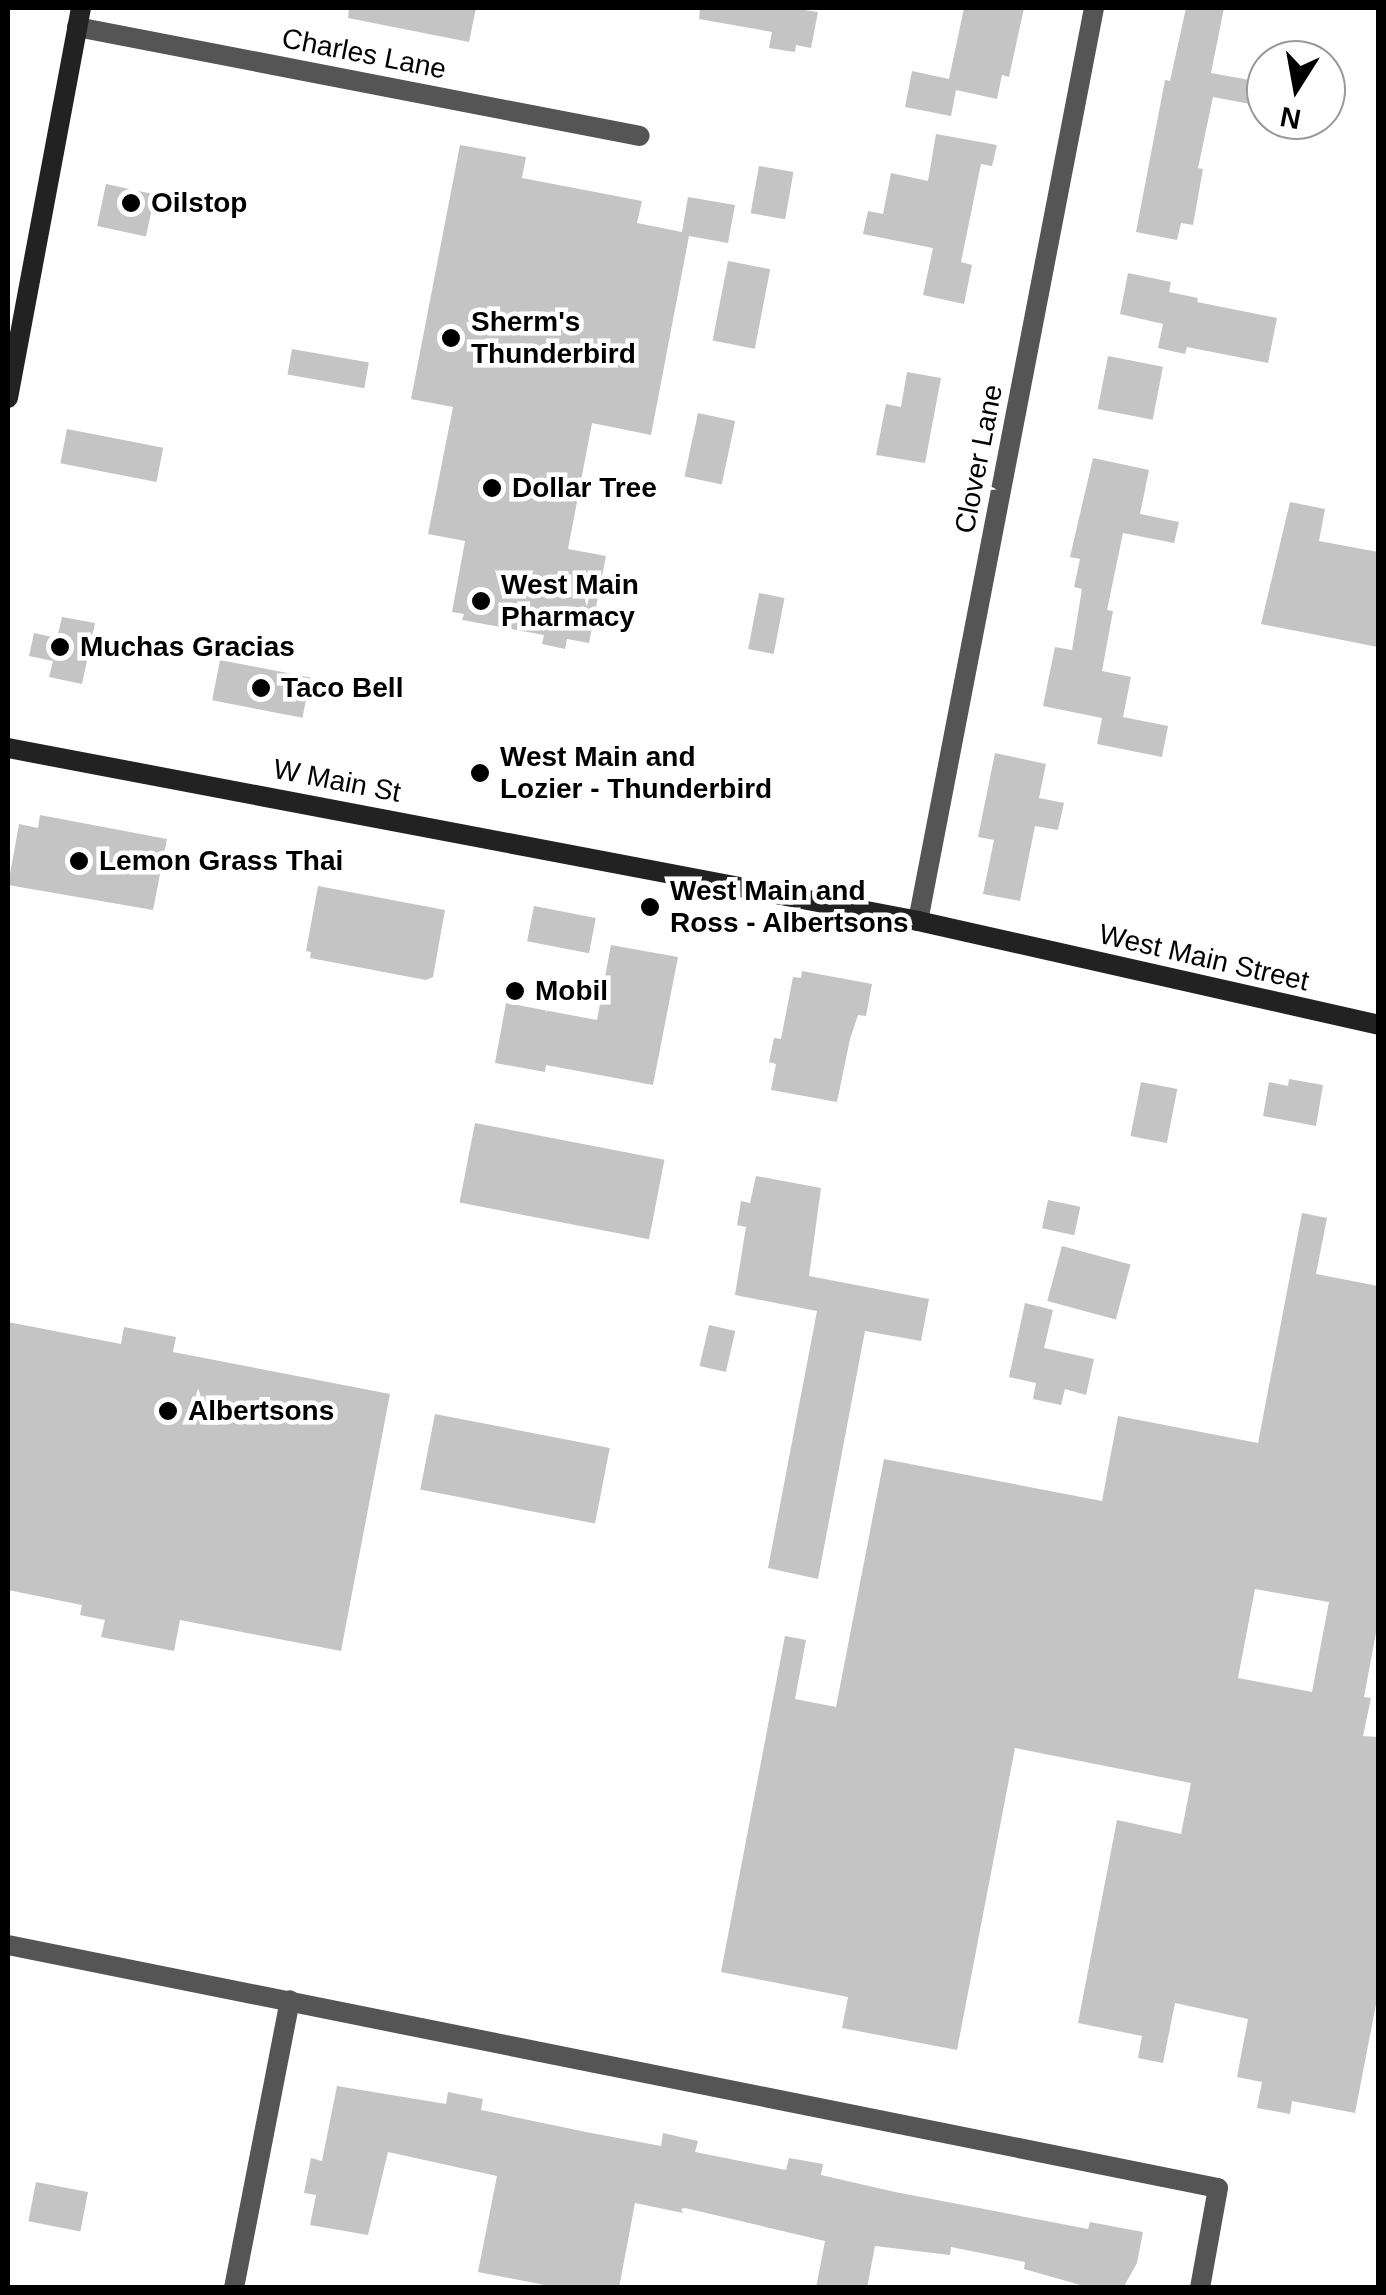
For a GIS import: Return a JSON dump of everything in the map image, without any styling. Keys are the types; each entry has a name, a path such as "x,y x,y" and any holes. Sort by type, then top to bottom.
{"main road":[{"path":"8,398 79,17"},
{"name":"W Main St","path":"8,748 918,921"},
{"name":"West Main Street","path":"918,921 1378,1025"}],"street":[{"name":"Clover Lane","path":"918,921 1094,8"},
{"name":"Charles Lane","path":"79,17 640,136"},
{"path":"8,1945 1218,2188 1200,2288"},
{"path":"234,2288 290,2000"}],"building":[{"path":"349,8 476,8 469,42 348,18"},
{"path":"700,8 791,8 818,12 811,48 796,45 795,52 769,48 772,32 699,19"},
{"path":"964,8 1024,8 1009,77 1002,75 997,99 956,90 951,116 905,107 912,71 949,79"},
{"path":"1186,8 1224,8 1211,73 1246,79 1246,103 1213,97 1198,168 1203,169 1193,225 1181,223 1177,240 1136,232 1165,80 1170,81"},
{"path":"936,134 997,145 992,166 981,164 961,262 972,265 964,304 923,295 933,248 863,234 868,211 883,214 891,173 928,181"},
{"path":"460,145 526,157 522,178 642,201 637,223 682,232 688,197 735,205 728,243 689,236 651,435 592,423 568,549 606,556 589,643 567,639 565,649 542,644 544,635 462,620 464,614 452,612 465,541 428,534 453,407 411,399"},
{"path":"759,166 793,172 785,219 751,213"},
{"name":"Oilstop","path":"106,184 155,194 146,236 97,226"},
{"path":"728,261 770,269 755,349 713,341"},
{"path":"1128,273 1171,282 1169,292 1198,298 1197,302 1277,318 1268,363 1187,347 1185,354 1158,348 1163,324 1120,314"},
{"path":"292,349 369,363 364,388 287,375"},
{"path":"1108,356 1163,367 1153,420 1098,409"},
{"path":"907,372 941,378 925,463 876,455 886,404 901,407"},
{"path":"698,413 735,421 722,484 684,477"},
{"path":"67,429 163,448 157,482 60,463"},
{"path":"1093,458 1149,470 1140,514 1179,522 1174,543 1123,533 1107,610 1113,611 1102,671 1131,677 1123,717 1168,726 1162,757 1097,744 1102,718 1043,706 1055,647 1072,650 1082,589 1074,587 1080,559 1070,557"},
{"path":"1290,502 1325,509 1319,541 1378,552 1378,647 1261,624"},
{"path":"759,593 785,598 774,654 748,649"},
{"name":"Muchas Gracias","path":"62,617 95,623 82,684 49,677 53,661 29,656 34,633 57,638"},
{"name":"Taco Bell","path":"220,660 310,678 302,718 212,700"},
{"path":"995,753 1046,764 1039,798 1064,803 1058,830 1035,826 1020,901 983,894 994,840 978,837"},
{"path":"40,815 167,839 153,910 8,885 19,824 38,828"},
{"path":"318,886 445,910 433,977 426,980 310,958 311,952 306,951"},
{"path":"534,906 596,918 589,953 527,941"},
{"path":"611,945 678,957 653,1085 546,1065 545,1072 495,1063 506,1003 597,1020"},
{"path":"802,971 872,984 866,1016 858,1015 850,1039 837,1102 771,1090 776,1064 769,1062 774,1038 781,1039 793,977 801,978"},
{"path":"1289,1079 1323,1085 1316,1126 1263,1116 1269,1082 1288,1086"},
{"path":"1141,1082 1177,1089 1167,1143 1131,1136"},
{"path":"475,1123 664,1160 649,1239 460,1203"},
{"path":"756,1176 821,1188 809,1276 929,1299 921,1341 865,1331 818,1579 768,1568 817,1311 735,1295 746,1227 737,1225 741,1201 750,1203"},
{"path":"1048,1200 1080,1207 1074,1235 1042,1228"},
{"path":"1302,1213 1327,1218 1316,1274 1378,1286 1378,1622 1364,1697 1371,1698 1363,1736 1378,1737 1378,1994 1355,2113 1292,2101 1290,2114 1257,2108 1262,2082 1237,2077 1248,2019 1175,2003 1163,2063 1138,2058 1142,2036 1078,2023 1117,1820 1181,1834 1191,1783 1015,1748 957,2050 842,2028 848,1997 721,1972 785,1636 806,1640 795,1699 836,1707 884,1459 1102,1501 1118,1416 1258,1443","holes":["1255,1589 1329,1602 1312,1692 1238,1678"]},
{"path":"1062,1246 1131,1264 1116,1319 1047,1301"},
{"path":"1025,1303 1053,1310 1044,1348 1094,1359 1086,1395 1065,1389 1061,1405 1033,1399 1036,1383 1009,1377"},
{"path":"8,1322 121,1344 124,1327 176,1337 173,1352 390,1394 341,1651 180,1620 174,1651 101,1637 105,1620 80,1615 82,1605 8,1590"},
{"path":"709,1325 735,1331 726,1372 700,1366"},
{"path":"435,1414 610,1448 595,1524 420,1490"},
{"path":"337,2086 446,2104 448,2092 483,2099 481,2110 586,2132 661,2146 663,2133 698,2141 695,2152 786,2170 789,2158 823,2164 821,2175 895,2192 1088,2229 1090,2222 1143,2232 1137,2263 1123,2288 1091,2288 1024,2269 1025,2262 951,2247 950,2255 875,2246 867,2288 816,2288 825,2241 685,2208 681,2209 683,2213 635,2203 619,2288 560,2288 478,2272 497,2176 388,2152 368,2235 310,2225 316,2195 304,2193 311,2158 322,2161"},
{"path":"36,2182 88,2192 80,2231 28,2221"}],"place":[{"name":"Oilstop","path":"131,203"},
{"name":"Sherm's Thunderbird","path":"451,338"},
{"name":"Dollar Tree","path":"492,488"},
{"name":"West Main Pharmacy","path":"481,601"},
{"name":"Muchas Gracias","path":"60,647"},
{"name":"Taco Bell","path":"261,688"},
{"name":"West Main and Lozier - Thunderbird","path":"480,773"},
{"name":"Lemon Grass Thai","path":"79,861"},
{"name":"West Main and Ross - Albertsons","path":"650,907"},
{"name":"Mobil","path":"515,991"},
{"name":"Albertsons","path":"168,1411"}]}
